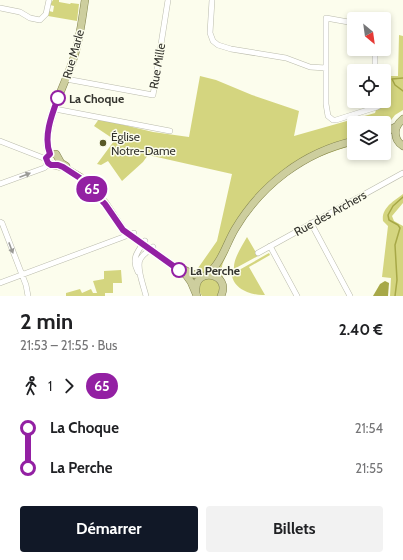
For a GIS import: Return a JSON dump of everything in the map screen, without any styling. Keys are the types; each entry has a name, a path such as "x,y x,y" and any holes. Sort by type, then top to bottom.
{"main road":[{"name":"Rue Marle","path":"52,160 48,149 48,135 55,109 77,49 84,0"},
{"path":"391,129 403,119"},
{"path":"396,126 395,133 397,140 403,146"},
{"path":"391,139 397,140"},
{"path":"196,294 196,283 214,268 243,217 257,199 273,183 293,167 313,156 347,143"},
{"path":"52,160 69,170 89,186 110,209 120,227 188,272 195,275 215,276 226,296"},
{"path":"152,248 187,276 196,294"},
{"path":"222,289 219,268 223,253"}],"street":[{"path":"0,8 20,12 30,18 38,20 46,16 49,0"},
{"name":"Rue Mille","path":"66,79 153,95 168,0"},
{"path":"212,0 210,33 213,41 218,45 226,48 286,58 310,67 326,68"},
{"path":"347,22 326,18 326,107 328,116 331,119 336,120 374,108"},
{"path":"55,109 170,131"},
{"path":"0,141 52,160 44,168 0,184"},
{"name":"Rue des Archers","path":"258,253 403,173"},
{"path":"0,222 2,223 22,275 28,296"},
{"path":"311,223 350,296"},
{"path":"0,283 132,234"},
{"path":"141,278 135,267 134,260 144,243"},
{"path":"270,246 297,296"},
{"path":"146,296 141,278 139,261 141,257 152,248"}],"shaded area":[{"path":"53,0 59,0 59,2 70,4 79,4 77,21 48,16 49,11 53,12 54,6 50,5"},
{"path":"399,35 403,36 403,110 395,115 391,120 391,116 364,116 375,113 376,110 380,108 391,108 391,76 398,76"},
{"path":"200,76 216,80 252,95 299,111 294,136 347,121 347,147 315,159 291,173 269,192 249,214 234,239 224,261 222,266 223,278 196,271 217,241 232,174 148,155 143,162 122,181 108,161 101,165 97,164 117,137 114,135 112,138 94,126 99,119 153,132 189,137"},
{"path":"403,194 403,203 392,216 394,221 403,226 403,296 390,296 391,278 382,277 388,226 383,221 383,216 389,205"},
{"path":"247,237 258,256 234,269 236,257"},
{"path":"269,253 270,255 249,267 265,295 254,294 243,290 235,283 232,274"},
{"path":"121,270 122,283 113,283 113,293 105,293 105,296 66,296 66,293 80,289 82,293 91,289 93,293 97,293 93,281 104,279 104,271"},
{"path":"206,278 218,283 220,289 217,296 202,296 200,286"},
{"path":"385,281 389,283 388,296 373,296 380,284"}],"waterway":[{"path":"403,78 392,79 395,85 403,91"},
{"path":"395,296 397,280 395,245 400,228 398,225 389,220 388,215 393,206 403,197"}],"bus line":[{"name":"65","path":"58,98 49,129 48,149 50,154 46,158 46,161 49,165 58,165 73,172 89,186 110,209 120,227 126,233 179,270"}],"place":[{"name":"La Choque","path":"58,98"},
{"name":"Église Notre-Dame","path":"103,143"},
{"name":"La Perche","path":"179,270"}]}
